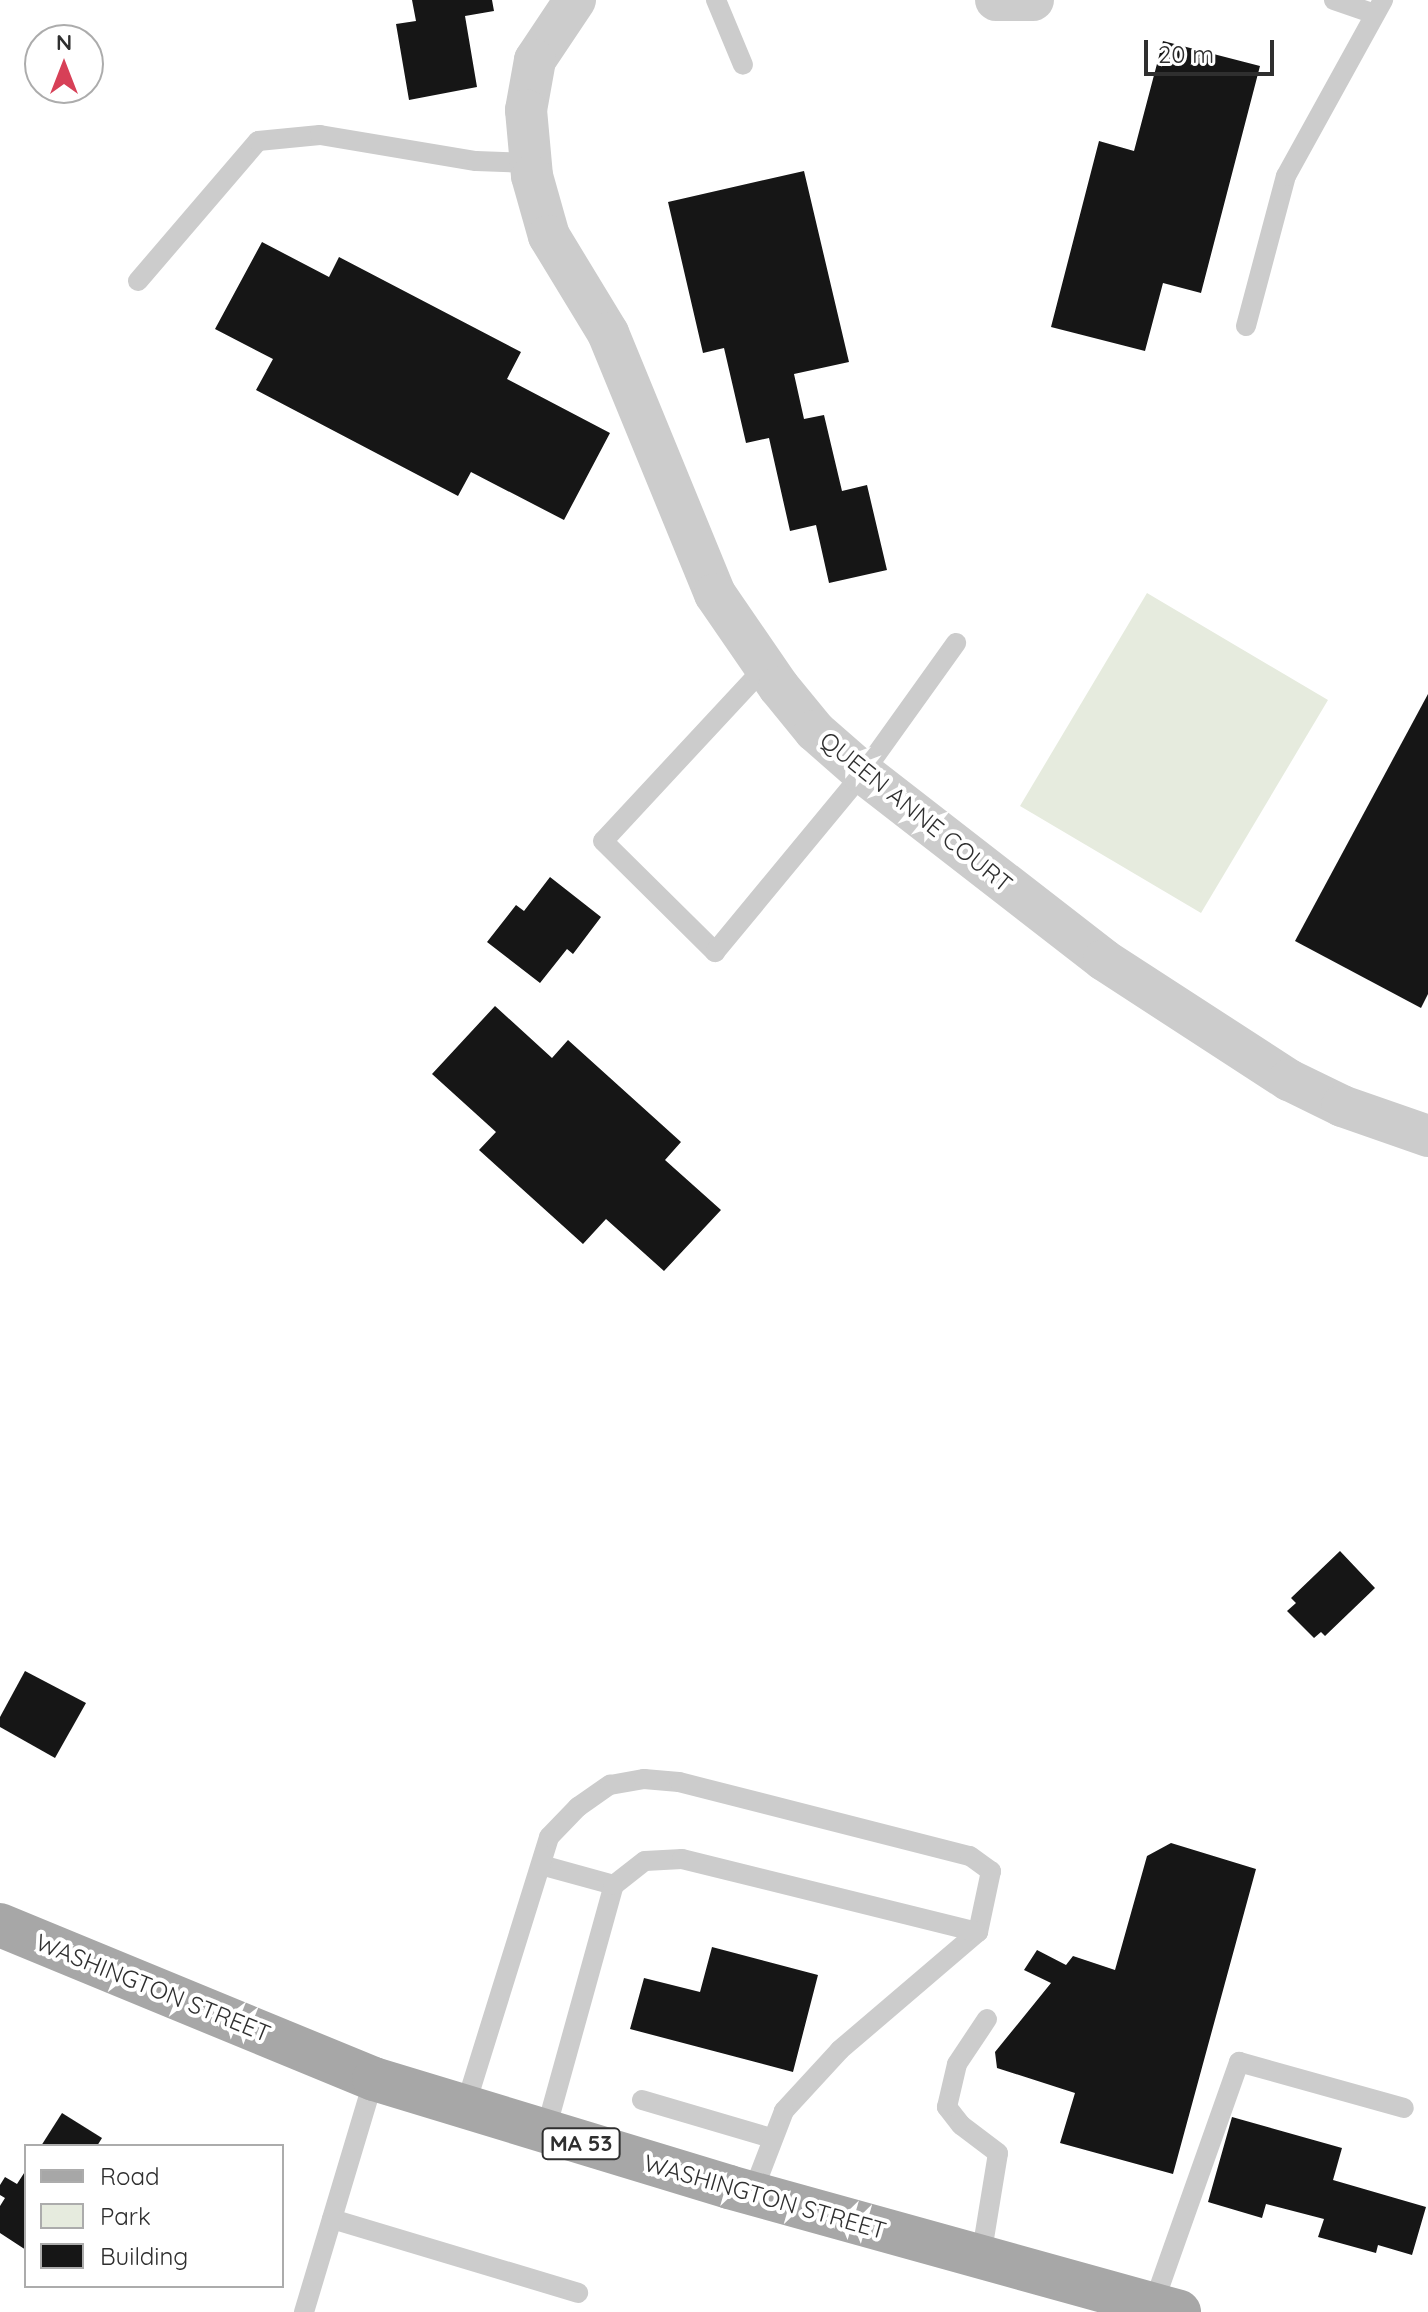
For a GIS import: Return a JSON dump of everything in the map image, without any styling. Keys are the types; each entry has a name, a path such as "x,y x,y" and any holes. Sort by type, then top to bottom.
{"main road":[{"name":"WASHINGTON STREET","path":"0,1925 374,2079 752,2194 1166,2308"}],"street":[{"name":"QUEEN ANNE COURT","path":"575,0 535,60 526,110 530,163 549,236 608,333 715,594 764,668 815,731 863,773 1104,960 1248,1054 1342,1106 1428,1136"},
{"path":"996,0 1033,0"}],"lane":[{"path":"716,0 743,65"},
{"path":"1246,326 1286,176 1379,7 1334,0"},
{"path":"138,281 258,141 320,135 476,161 530,163"},
{"path":"764,668 603,841 715,952 863,773 956,643"},
{"path":"465,2107 500,2003 549,1837 578,1807 610,1785 644,1779 679,1782 970,1856 991,1871 978,1932 840,2050 784,2111 771,2138 752,2194"},
{"path":"545,2133 614,1885 645,1861 682,1859 978,1932"},
{"path":"541,1865 614,1885"},
{"path":"981,2257 998,2153 961,2125 947,2107 957,2064 987,2019"},
{"path":"1166,2308 1239,2062 1404,2108"},
{"path":"304,2312 374,2079"},
{"path":"642,2100 771,2138"},
{"path":"332,2219 578,2293"}],"green space":[{"path":"1147,593 1328,700 1201,913 1020,806"}],"building":[{"path":"412,0 492,0 494,11 465,16 477,87 409,100 396,24 416,21"},
{"path":"1163,41 1260,66 1201,293 1163,283 1145,351 1051,327 1099,141 1134,151"},
{"path":"804,171 849,362 794,374 804,419 824,415 842,491 867,485 887,570 829,583 816,525 790,531 769,438 746,443 724,348 703,353 668,202"},
{"path":"262,242 329,277 339,257 521,352 507,379 610,433 564,520 471,472 458,496 256,390 273,359 215,329"},
{"path":"1428,694 1428,994 1421,1008 1295,941"},
{"path":"550,877 601,917 573,954 567,949 540,983 487,942 516,905 524,911"},
{"path":"495,1006 552,1058 568,1040 681,1142 665,1160 721,1210 664,1271 606,1219 583,1244 479,1150 496,1132 432,1074"},
{"path":"1340,1551 1375,1588 1325,1636 1321,1632 1314,1638 1287,1611 1296,1603 1291,1598"},
{"path":"25,1671 86,1703 55,1758 0,1727 0,1717"},
{"path":"1171,1843 1256,1869 1173,2174 1060,2143 1075,2093 997,2068 995,2052 1051,1983 1024,1970 1037,1950 1066,1965 1073,1956 1115,1970 1147,1856"},
{"path":"712,1947 818,1975 793,2072 630,2029 644,1978 700,1992"},
{"path":"62,2113 102,2138 98,2144 42,2144"},
{"path":"1232,2117 1342,2148 1333,2180 1426,2207 1412,2255 1378,2245 1376,2253 1318,2237 1324,2219 1266,2204 1262,2218 1208,2202"},
{"path":"24,2173 24,2249 0,2233 0,2206 5,2198 0,2195 0,2185 5,2177 17,2184"}]}
